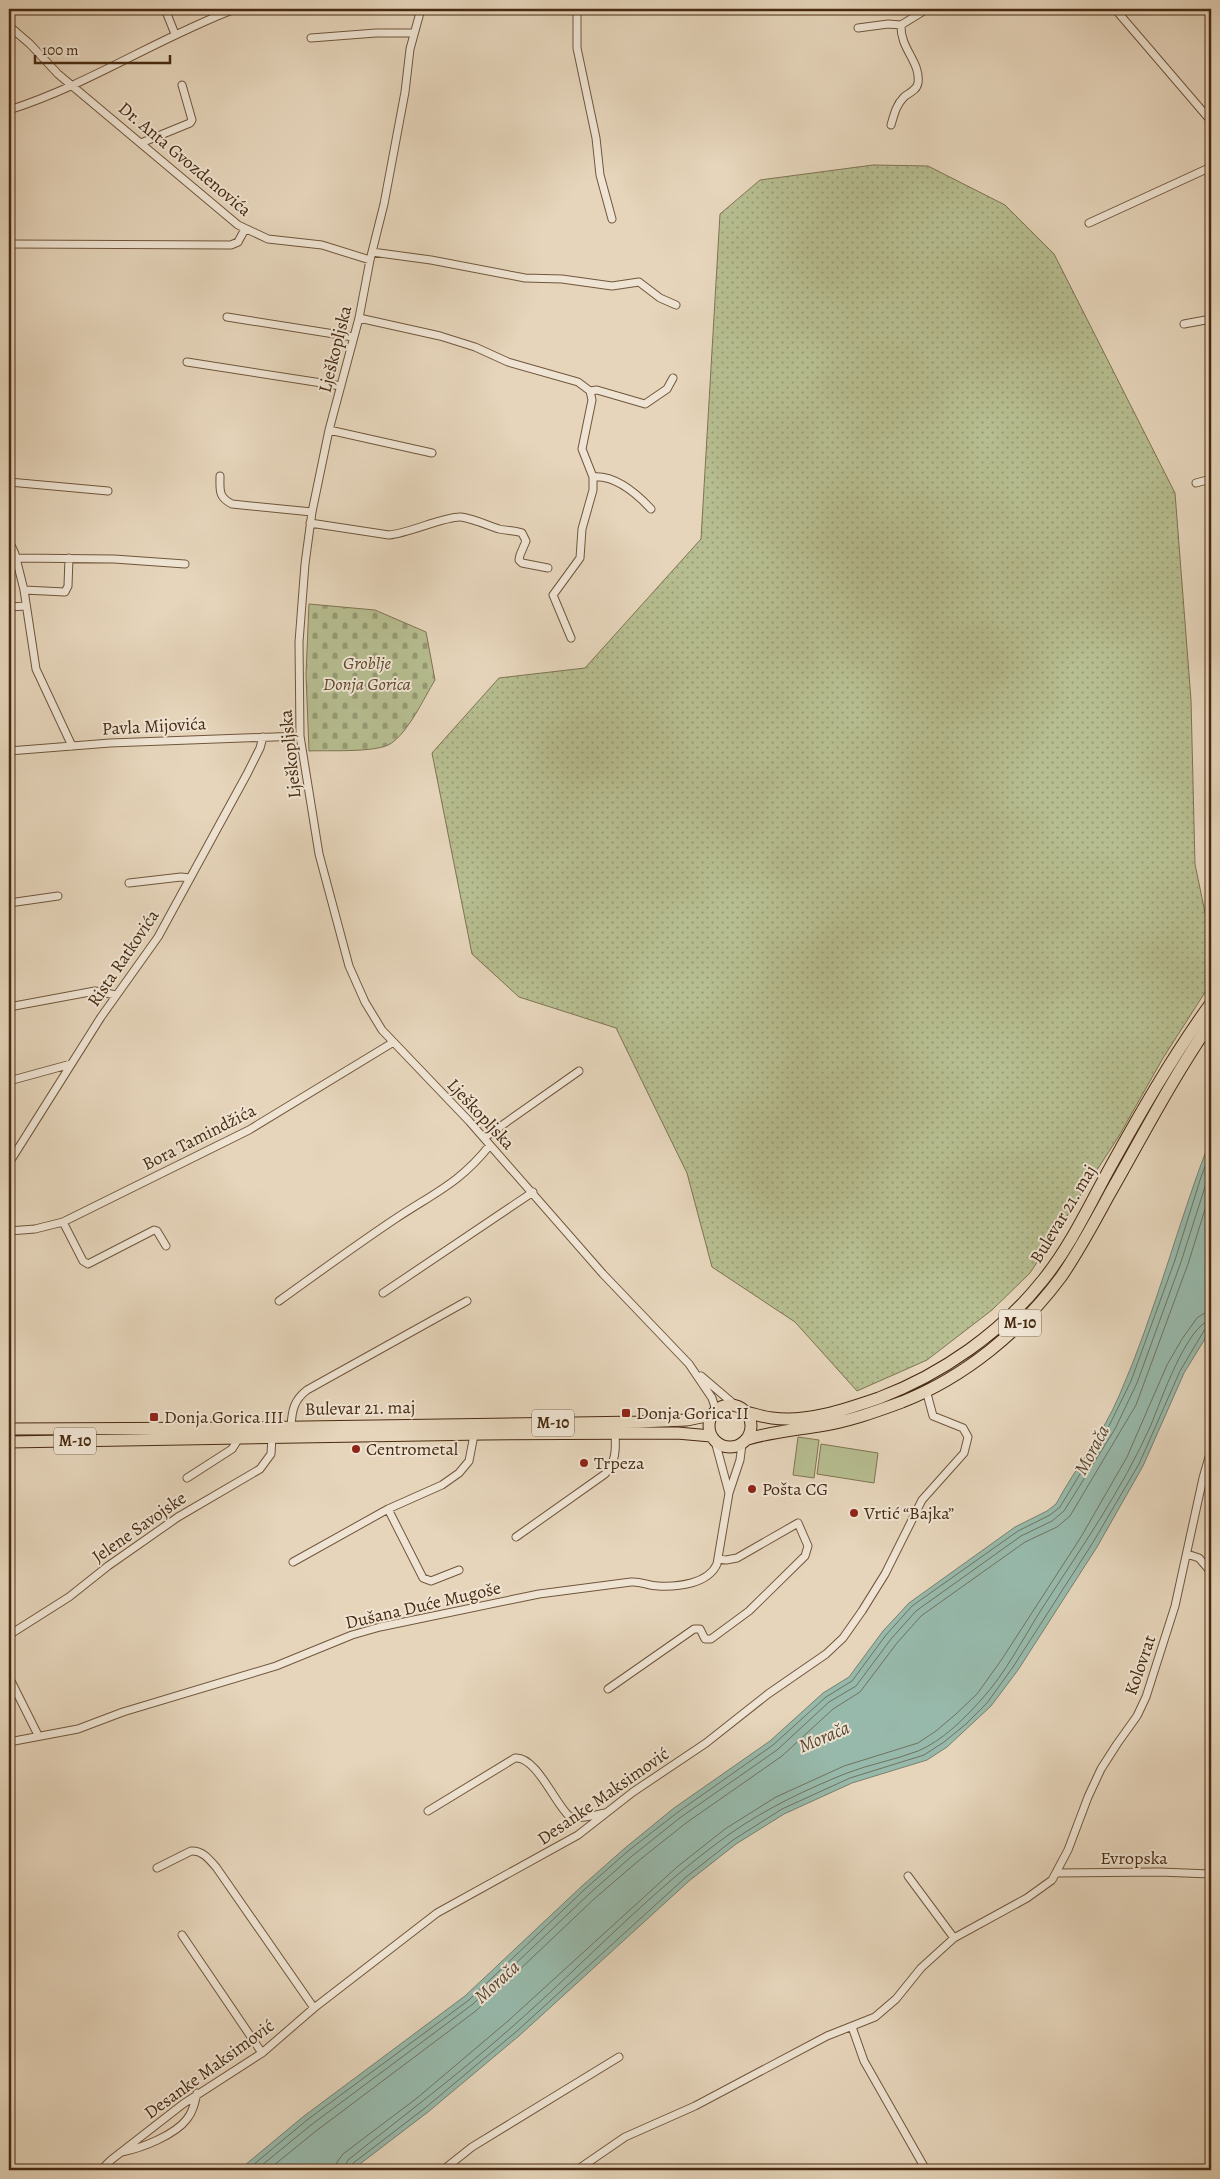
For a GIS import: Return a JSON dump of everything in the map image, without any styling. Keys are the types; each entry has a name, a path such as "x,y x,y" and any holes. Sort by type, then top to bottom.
{"main road":[{"name":"Bulevar 21. maj","path":"9,1429 243,1428 663,1421 687,1420 714,1413 721,1406 735,1405 746,1412 772,1418 791,1418 825,1413 870,1401 901,1389 938,1370 970,1349 1008,1318 1042,1282 1062,1254 1156,1086 1211,1002"},
{"name":"Bulevar 21. maj","path":"9,1442 677,1433 713,1439 728,1447 774,1432 819,1426 862,1417 904,1401 963,1369 994,1347 1027,1317 1052,1288 1075,1255 1172,1083 1211,1022"},
{"path":"745,1442 752,1425 746,1412"},
{"path":"713,1439 709,1422 714,1413"}],"street":[{"path":"165,9 175,34"},
{"path":"9,110 72,86 175,34 235,9"},
{"name":"Lješkopljska","path":"421,9 414,33 384,204 370,260 359,318 329,430 310,523 299,642 300,736 319,854 349,966 365,1002 392,1043 484,1138 603,1274 697,1373 735,1405"},
{"path":"577,9 578,48 596,138 600,175 612,218"},
{"path":"858,28 888,24 901,25 927,9"},
{"path":"1115,9 1211,121"},
{"path":"891,125 900,102 915,89 918,81 918,70 902,42 901,25"},
{"name":"Dr. Anta Gvozdenovića","path":"9,26 72,86 245,229 268,239 322,245 370,260"},
{"path":"311,38 376,33 414,33"},
{"path":"142,143 190,123 192,120 182,85"},
{"path":"1089,223 1211,166"},
{"path":"9,244 231,245 238,242 245,229"},
{"path":"372,252 431,260 525,278 562,279 612,286 639,282 660,298 676,305"},
{"path":"227,317 354,337"},
{"path":"359,318 440,336 466,344 508,362 578,382 590,391 592,400 582,449 593,477 593,490 582,529 580,558 553,595 571,638"},
{"path":"1184,324 1211,319"},
{"path":"187,362 341,386"},
{"path":"590,391 597,390 639,403 647,403 667,389 673,378"},
{"path":"329,430 432,453"},
{"path":"220,476 221,495 224,501 232,504 312,512"},
{"path":"593,477 610,480 623,486 633,492 652,509"},
{"path":"1196,483 1211,479"},
{"path":"9,482 108,491"},
{"path":"310,523 389,536 459,517 501,530 522,533 526,540 520,555 522,563 548,568"},
{"path":"9,541 16,558 24,590 36,669 72,746"},
{"path":"16,558 69,558 185,564"},
{"path":"24,590 65,592 68,586 69,558"},
{"path":"9,607 26,606"},
{"name":"Rista Ratkovića","path":"9,1163 116,995 158,937 247,774 262,745 262,736"},
{"name":"Pavla Mijovića","path":"9,750 100,743 300,736"},
{"path":"130,883 181,877 190,878"},
{"path":"9,903 58,896"},
{"path":"9,1007 95,991 116,995"},
{"name":"Bora Tamindžića","path":"9,1231 35,1229 63,1222 249,1130 392,1043"},
{"path":"9,1081 71,1064"},
{"path":"484,1138 579,1071"},
{"path":"279,1300 395,1219 447,1188 474,1165 490,1145"},
{"path":"383,1293 533,1192"},
{"path":"63,1222 83,1261 88,1264 154,1230 157,1231 166,1246"},
{"path":"291,1426 296,1400 306,1390 467,1301"},
{"name":"Lješkopljska","path":"697,1373 712,1398 714,1413"},
{"name":"Desanke Maksimović","path":"101,2170 197,2093 262,2053 314,2008 437,1914 558,1847 633,1792 706,1743 768,1694 826,1654 851,1627 881,1580 922,1500 956,1464 967,1446 968,1438 962,1428 933,1416 926,1389"},
{"path":"516,1537 605,1474 611,1467 616,1454 615,1433"},
{"path":"293,1562 388,1509 442,1485 459,1473 469,1461 474,1435"},
{"name":"Jelene Savojske","path":"9,1635 64,1601 108,1566 178,1517 260,1468 271,1454 272,1437"},
{"path":"187,1478 232,1449 239,1438"},
{"name":"Dušana Duće Mugoše","path":"713,1439 729,1493"},
{"name":"Dušana Duće Mugoše","path":"9,1742 38,1735 78,1729 123,1712 276,1666 352,1635 380,1627 539,1594 641,1581 662,1586 703,1580 712,1572 718,1559 729,1493 745,1442"},
{"name":"Kolovrat","path":"1057,1873 1101,1769 1116,1744 1137,1716 1144,1702 1175,1606 1211,1450"},
{"path":"388,1509 423,1578 431,1581 459,1570"},
{"path":"608,1688 694,1629 700,1629 705,1639 708,1639 734,1622 758,1604 805,1556 808,1546 798,1523 737,1558 718,1559"},
{"path":"1187,1554 1199,1558 1211,1572"},
{"path":"9,1677 38,1735"},
{"path":"428,1811 515,1758 521,1758 531,1764 568,1816 582,1818 608,1812"},
{"path":"157,1868 191,1851 196,1850 205,1855 216,1867 314,2008"},
{"path":"577,2170 626,2137 694,2106 827,2036 875,2017 891,2004 921,1968 954,1938 1027,1898 1052,1880 1057,1873"},
{"name":"Evropska","path":"1057,1873 1211,1874"},
{"path":"908,1876 954,1938"},
{"path":"182,1935 262,2053"},
{"path":"852,2027 864,2061 926,2170"},
{"path":"443,2170 472,2147 620,2057"},
{"path":"120,2153 136,2149 177,2129 188,2118 197,2093"}],"green space":[{"path":"873,165 928,166 1005,205 1054,254 1175,493 1191,700 1195,864 1211,942 1211,983 1163,1058 1119,1136 1030,1273 992,1310 927,1360 857,1391 795,1322 712,1267 687,1173 616,1028 519,997 472,954 432,753 499,678 585,668 701,539 720,214 760,180"},
{"name":"Groblje Donja Gorica","path":"309,604 375,610 426,632 435,680 409,724 397,739 390,744 363,750 309,751 306,674"},
{"path":"798,1437 819,1440 814,1478 793,1475"},
{"path":"821,1444 878,1453 874,1483 817,1474"}],"water":[{"name":"Morača","path":"1211,1138 1211,1329 1184,1373 1143,1466 1097,1547 1018,1670 991,1706 947,1747 927,1760 852,1783 784,1814 736,1844 689,1881 520,2035 428,2112 352,2170 239,2170 304,2116 465,1996 582,1886 674,1808 770,1741 823,1693 849,1677 883,1631 909,1603 1015,1527 1047,1511 1056,1504 1105,1424 1119,1396 1156,1300"}],"place":[{"name":"Donja Gorica II","path":"626,1413"},
{"name":"Donja Gorica III","path":"154,1417"},
{"name":"Centrometal","path":"356,1449"},
{"name":"Trpeza","path":"584,1463"},
{"name":"Pošta CG","path":"752,1489"},
{"name":"Vrtić “Bajka”","path":"854,1513"}]}
